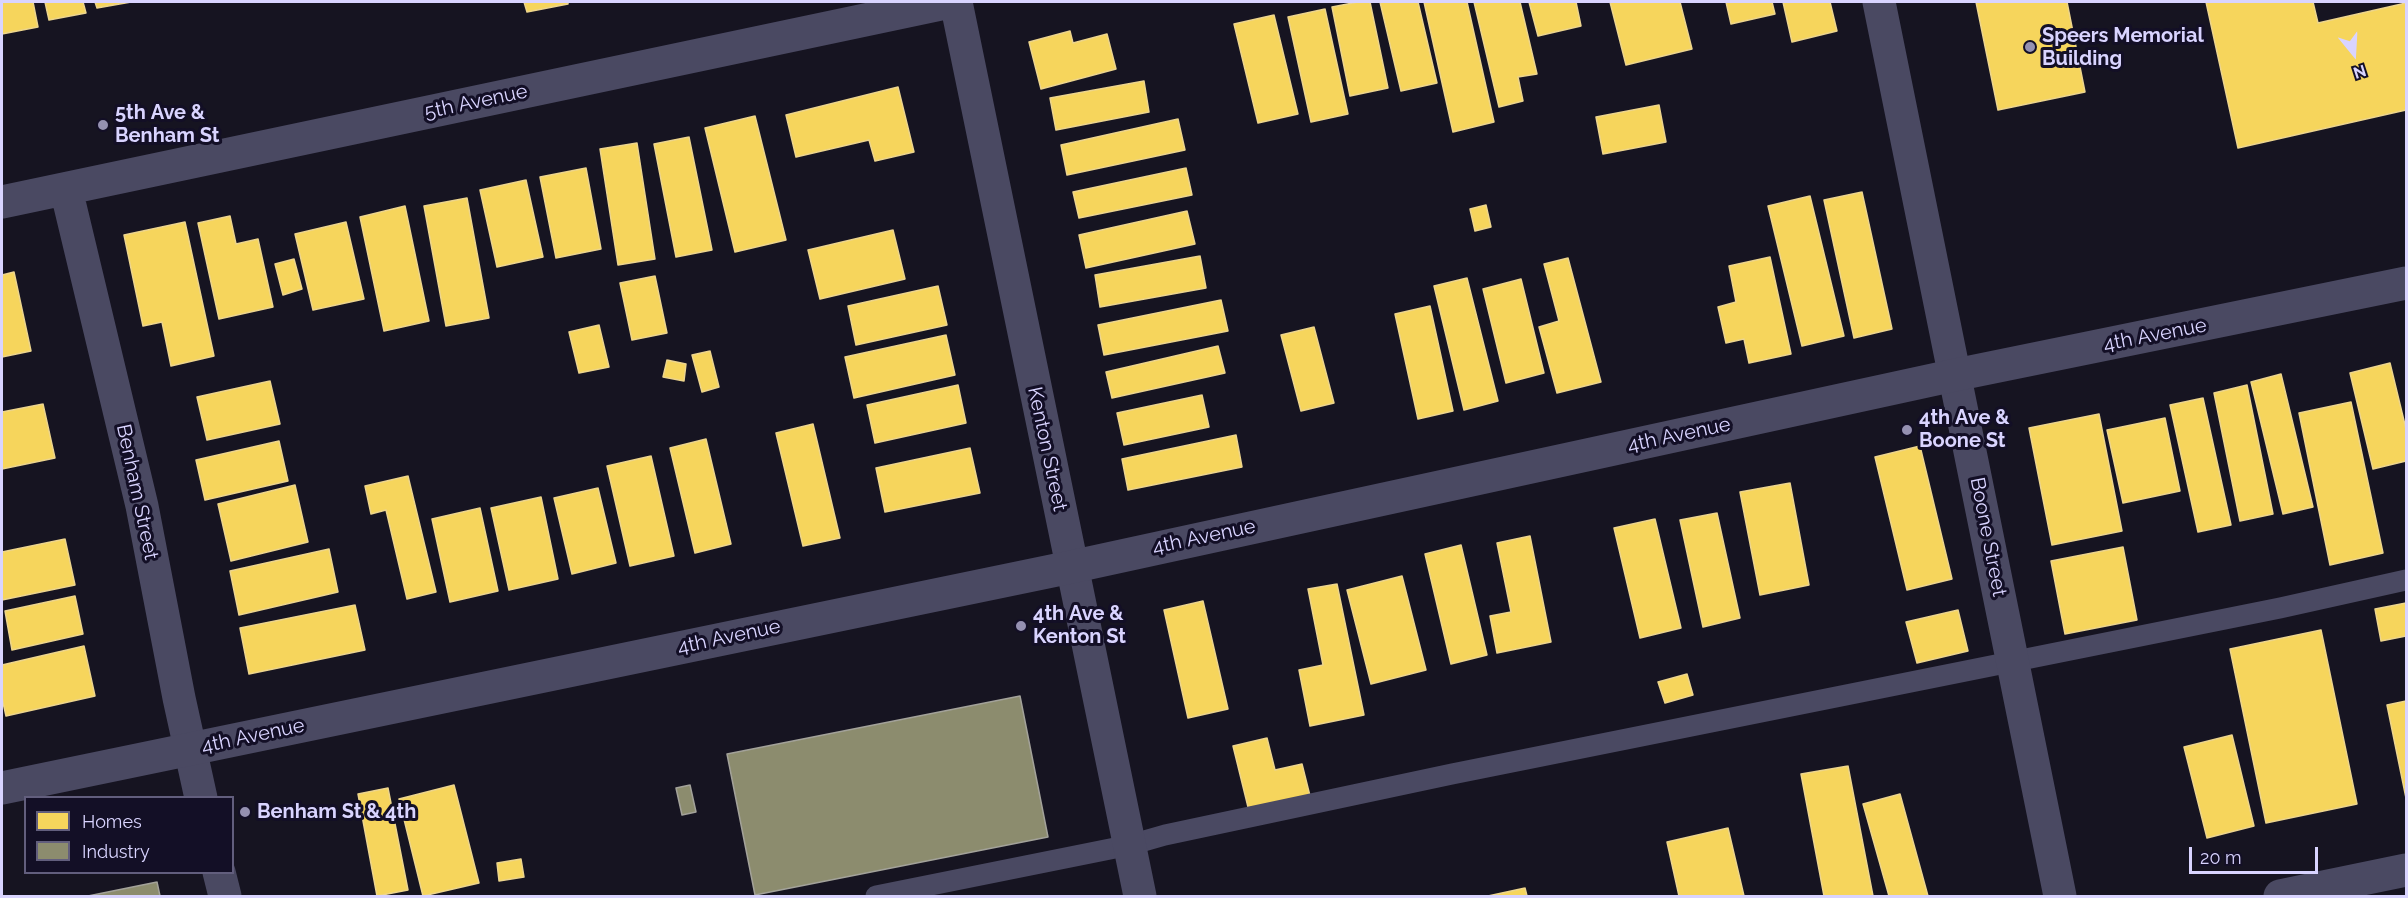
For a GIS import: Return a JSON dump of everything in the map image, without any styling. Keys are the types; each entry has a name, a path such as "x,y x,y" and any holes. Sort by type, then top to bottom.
{"street":[{"name":"5th Avenue","path":"2,202 950,2"},
{"name":"Kenton Street","path":"956,2 1140,897"},
{"name":"Boone Street","path":"1880,2 2060,897"},
{"name":"Benham Street","path":"66,189 142,506 201,796"},
{"name":"4th Avenue","path":"2,788 1071,567 1955,375 2406,283"},
{"path":"2280,897 2406,870"},
{"path":"219,874 225,897"}],"lane":[{"path":"876,897 1130,845 1165,835 1452,774 2013,662 2406,580"}],"building: Homes":[{"path":"2,2 33,2 38,27 2,34"},
{"path":"45,2 83,2 86,13 49,20"},
{"path":"95,2 131,2 97,8"},
{"path":"524,2 568,2 568,4 527,12"},
{"path":"1370,2 1388,88 1350,96 1332,7"},
{"path":"1380,2 1418,2 1437,83 1401,91"},
{"path":"1424,2 1467,2 1494,122 1453,132"},
{"path":"1474,2 1520,2 1537,74 1518,77 1523,101 1499,107"},
{"path":"1529,2 1576,2 1581,26 1538,36"},
{"path":"1610,2 1680,2 1692,49 1626,65"},
{"path":"1726,2 1772,2 1775,14 1731,24"},
{"path":"1783,2 1830,2 1837,31 1792,42"},
{"name":"Speers Memorial Building","path":"1976,2 2067,2 2085,92 1998,110"},
{"path":"2206,2 2313,2 2318,23 2406,3 2406,110 2238,148"},
{"path":"1325,9 1348,114 1311,122 1288,17"},
{"path":"1274,15 1298,114 1258,123 1234,24"},
{"path":"1070,31 1073,43 1107,34 1116,69 1041,89 1029,42"},
{"path":"1144,81 1149,112 1056,130 1050,98"},
{"path":"898,87 914,152 875,161 869,140 796,157 786,115"},
{"path":"1659,105 1666,142 1603,154 1596,117"},
{"path":"755,116 786,240 735,252 705,128"},
{"path":"1178,119 1185,150 1067,175 1061,145"},
{"path":"689,137 712,250 676,257 654,144"},
{"path":"637,143 655,259 618,265 600,149"},
{"path":"586,168 601,249 556,258 540,177"},
{"path":"1186,168 1192,195 1079,218 1073,192"},
{"path":"526,180 543,257 497,267 480,190"},
{"path":"1862,192 1892,329 1854,338 1824,200"},
{"path":"1810,196 1844,336 1802,346 1768,206"},
{"path":"467,198 489,318 446,326 424,206"},
{"path":"1486,205 1491,227 1475,231 1470,209"},
{"path":"405,206 429,321 384,331 360,217"},
{"path":"1187,211 1195,244 1086,268 1079,235"},
{"path":"230,216 236,244 258,239 273,307 219,319 198,223"},
{"path":"185,222 214,356 171,366 162,322 143,326 124,235"},
{"path":"346,222 364,299 313,310 295,234"},
{"path":"893,230 905,279 820,299 808,250"},
{"path":"1200,256 1206,288 1100,307 1095,275"},
{"path":"1770,257 1791,354 1749,363 1744,339 1726,343 1718,307 1736,302 1729,266"},
{"path":"1568,258 1601,382 1557,393 1539,327 1559,321 1544,264"},
{"path":"294,259 302,289 283,295 275,264"},
{"path":"14,272 31,351 2,357 2,275"},
{"path":"655,276 667,333 632,340 620,283"},
{"path":"1467,278 1498,401 1464,410 1434,286"},
{"path":"1521,279 1544,373 1506,383 1483,289"},
{"path":"938,286 947,325 856,345 848,306"},
{"path":"1221,300 1228,331 1104,355 1098,325"},
{"path":"1430,306 1453,411 1418,419 1395,314"},
{"path":"599,325 609,367 579,373 569,332"},
{"path":"1314,327 1334,403 1301,411 1281,335"},
{"path":"946,335 955,375 854,398 845,357"},
{"path":"1218,346 1225,373 1112,398 1106,372"},
{"path":"710,351 719,387 702,392 692,355"},
{"path":"667,360 686,364 684,381 663,377"},
{"path":"2390,363 2406,429 2406,461 2373,469 2350,373"},
{"path":"2281,374 2313,507 2283,514 2251,382"},
{"path":"270,381 280,424 207,440 197,397"},
{"path":"958,385 966,423 875,443 867,405"},
{"path":"2247,385 2273,514 2240,521 2214,393"},
{"path":"1202,395 1209,427 1124,445 1117,413"},
{"path":"2203,398 2231,525 2198,532 2170,405"},
{"path":"2351,402 2383,553 2330,565 2299,413"},
{"path":"43,404 55,458 2,469 2,412"},
{"path":"2099,414 2122,531 2052,545 2029,428"},
{"path":"2165,418 2180,491 2123,503 2107,430"},
{"path":"813,424 840,538 803,546 776,433"},
{"path":"1236,435 1242,467 1128,490 1122,459"},
{"path":"706,439 731,544 695,553 670,448"},
{"path":"279,441 288,481 205,500 196,460"},
{"path":"1920,446 1952,579 1907,590 1875,457"},
{"path":"970,448 980,493 885,512 876,468"},
{"path":"651,456 674,556 630,566 607,466"},
{"path":"408,476 436,592 407,599 386,510 371,514 365,486"},
{"path":"1790,483 1809,585 1760,595 1740,492"},
{"path":"295,485 308,542 231,561 218,504"},
{"path":"598,488 616,563 572,574 554,498"},
{"path":"541,497 558,579 509,590 491,508"},
{"path":"480,508 498,591 450,602 432,519"},
{"path":"1717,513 1740,618 1703,627 1680,520"},
{"path":"1655,519 1681,628 1640,638 1614,528"},
{"path":"1530,536 1551,642 1497,653 1490,616 1511,612 1497,543"},
{"path":"65,539 75,585 2,600 2,552"},
{"path":"1461,545 1487,655 1451,664 1425,554"},
{"path":"2123,547 2137,620 2065,634 2051,561"},
{"path":"329,549 338,592 239,615 230,571"},
{"path":"1402,576 1426,670 1371,684 1347,590"},
{"path":"1337,584 1364,715 1310,726 1299,670 1323,665 1308,589"},
{"path":"75,596 83,634 12,650 5,611"},
{"path":"1203,601 1228,709 1188,718 1164,610"},
{"path":"2406,603 2406,636 2381,641 2375,609"},
{"path":"355,605 365,650 249,674 240,628"},
{"path":"1958,610 1968,651 1917,663 1906,622"},
{"path":"2321,630 2357,804 2266,823 2230,649"},
{"path":"84,646 95,696 6,716 2,698 2,665"},
{"path":"1687,674 1693,695 1665,703 1658,682"},
{"path":"2406,701 2406,798 2387,705"},
{"path":"2232,735 2254,826 2207,838 2184,747"},
{"path":"1267,738 1275,770 1302,764 1310,796 1249,811 1233,746"},
{"path":"1848,766 1873,896 1824,896 1801,774"},
{"path":"454,785 479,883 423,896 399,799"},
{"path":"388,788 408,890 377,896 358,794"},
{"path":"1900,794 1928,896 1889,896 1863,804"},
{"path":"1728,828 1744,896 1679,896 1667,842"},
{"path":"521,859 524,877 499,881 497,863"},
{"path":"1525,888 1527,896 1488,896"}],"building: Industry":[{"path":"1020,696 1048,837 755,895 727,754"},
{"path":"690,785 696,812 682,815 676,788"},
{"path":"157,882 160,896 88,896"}],"place":[{"name":"Speers Memorial Building","path":"2030,47"},
{"name":"5th Ave & Benham St","path":"103,125"},
{"name":"4th Ave & Boone St","path":"1907,430"},
{"name":"4th Ave & Kenton St","path":"1021,626"},
{"name":"Benham St & 4th","path":"245,812"}]}
